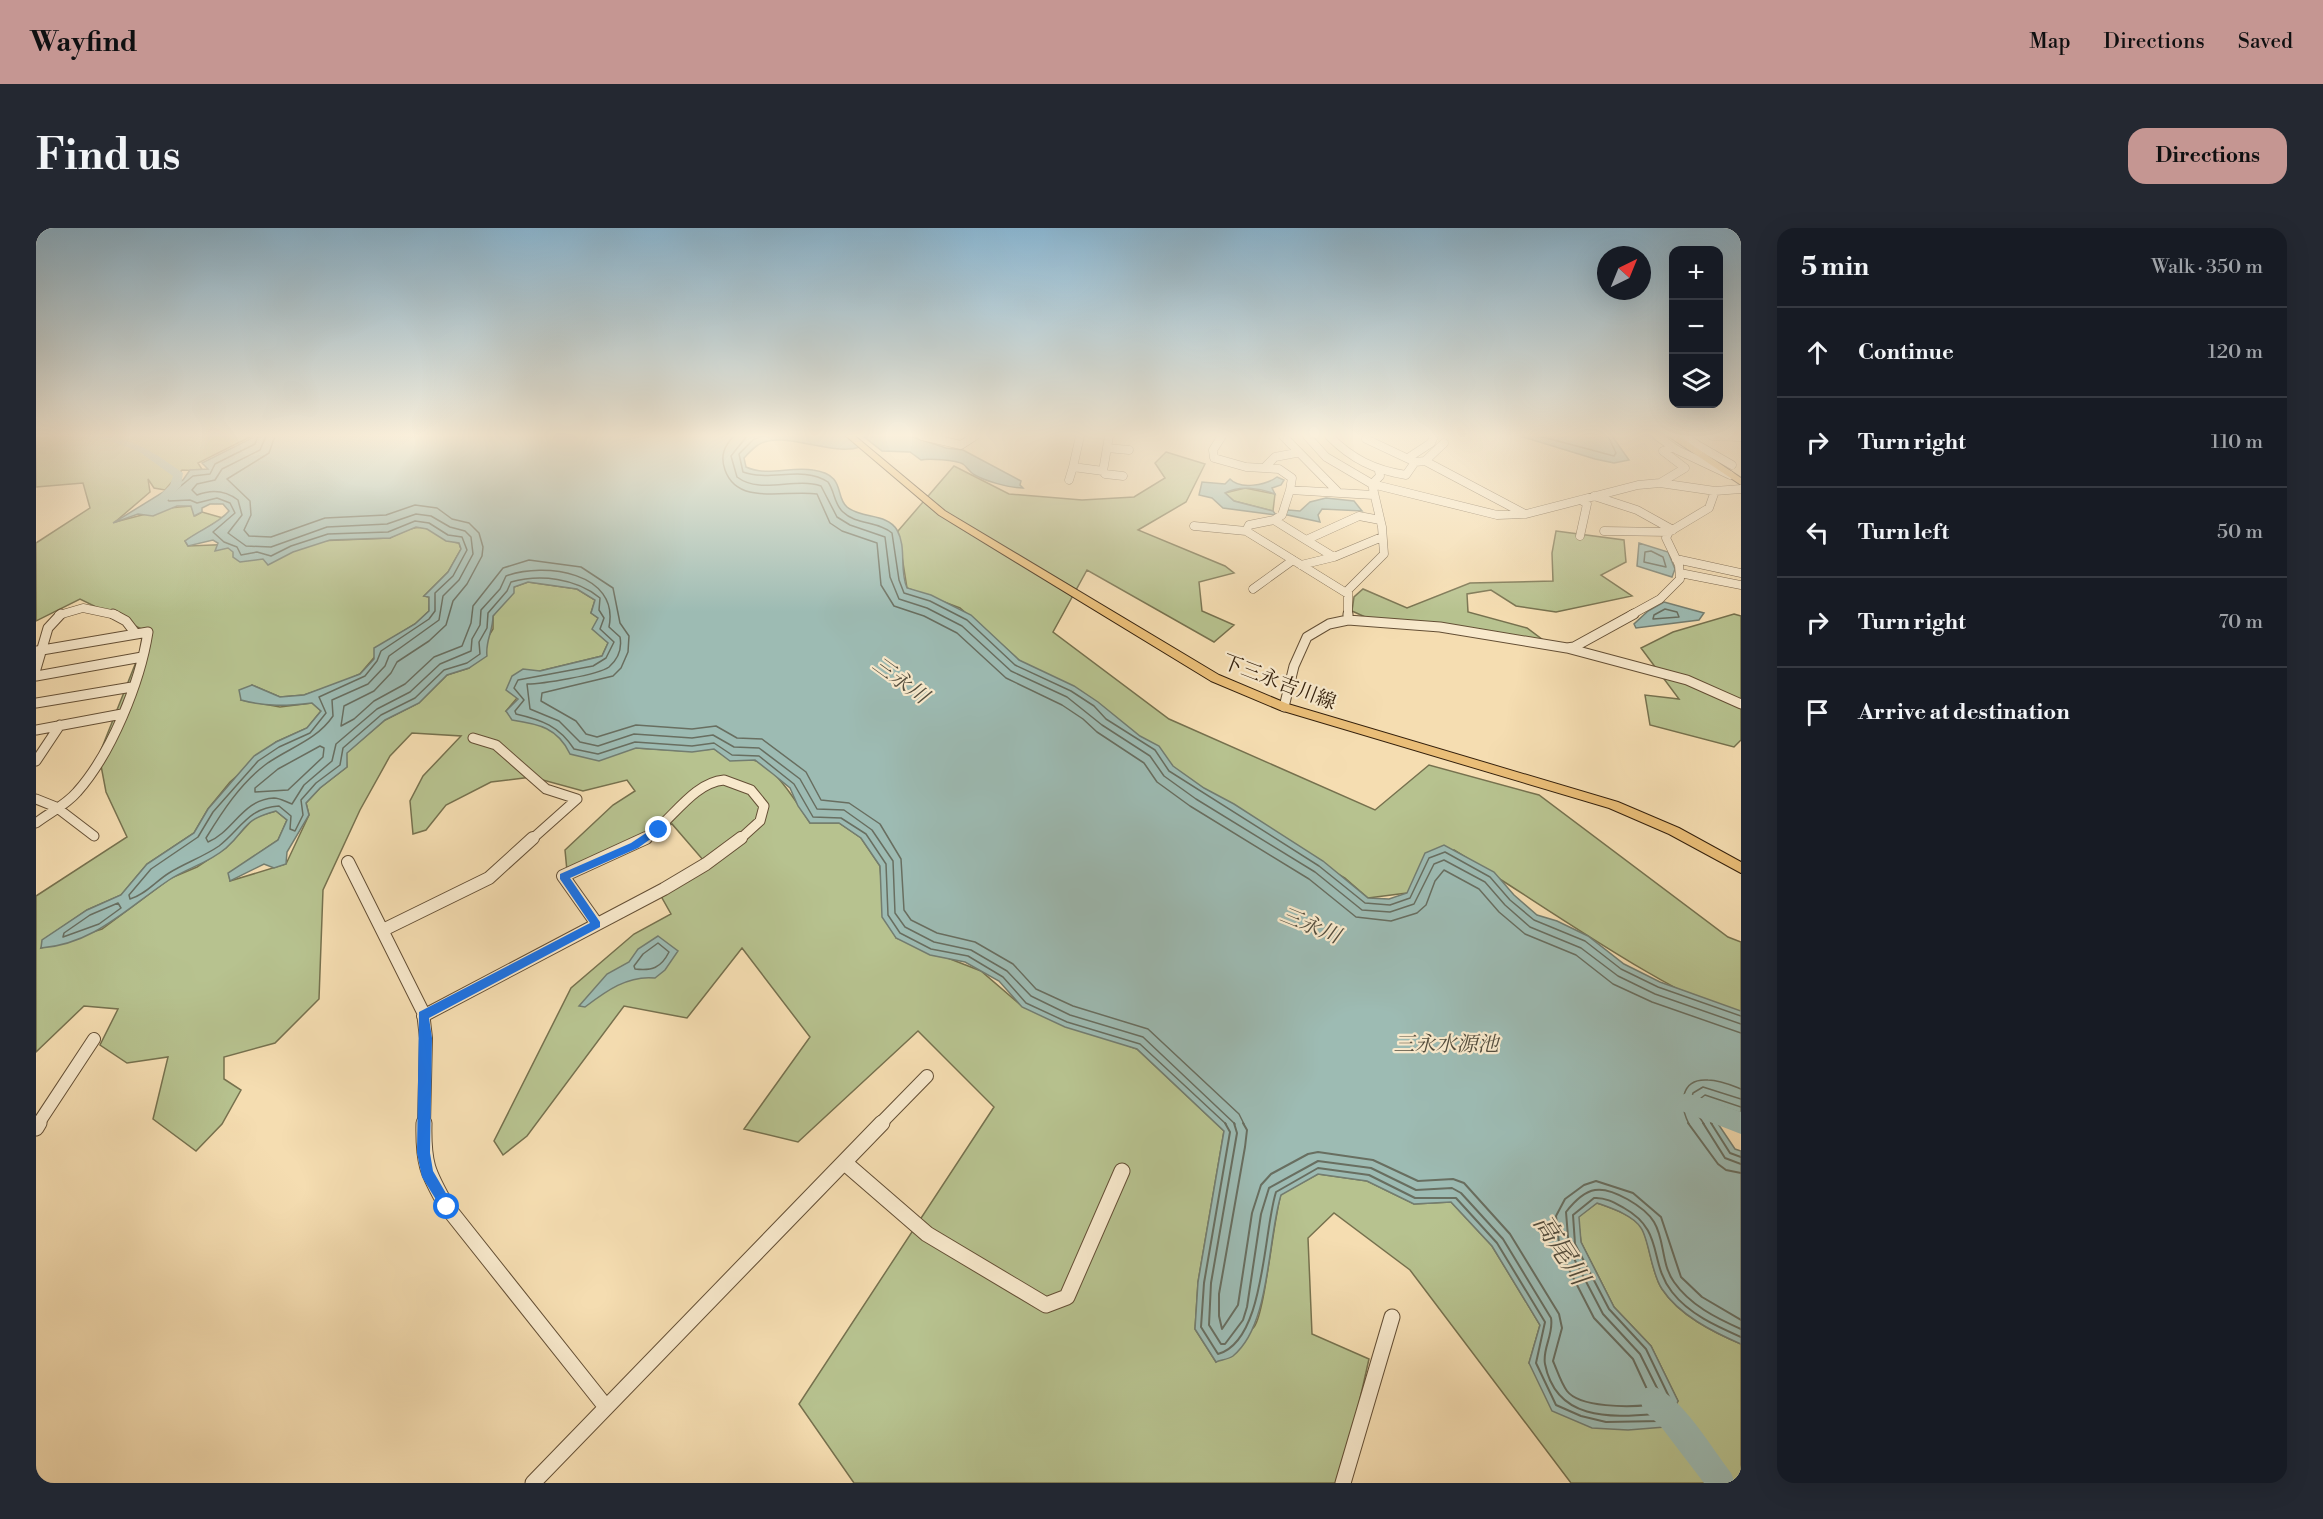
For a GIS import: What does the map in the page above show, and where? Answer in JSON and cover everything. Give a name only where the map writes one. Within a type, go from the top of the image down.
[{"type":"main road","name":"下三永吉川線","points":[[920,495],[942,513],[981,538],[1215,678],[1284,707],[1613,805],[1674,831],[1741,868]]},
{"type":"street","points":[[1245,531],[1249,525],[1274,520],[1282,515],[1289,495]]},
{"type":"street","points":[[1348,620],[1348,590],[1384,554],[1380,520],[1373,495],[1369,495]]},
{"type":"street","points":[[1412,495],[1483,513],[1526,514],[1599,495]]},
{"type":"street","points":[[1489,495],[1526,514]]},
{"type":"street","points":[[1567,648],[1574,647],[1660,599],[1678,582],[1680,573],[1666,538],[1671,531],[1709,508],[1714,495]]},
{"type":"street","points":[[1594,496],[1637,510],[1671,531]]},
{"type":"street","points":[[1580,536],[1584,508],[1587,504],[1581,500]]},
{"type":"street","points":[[1306,540],[1359,516],[1380,520]]},
{"type":"street","points":[[1274,520],[1334,556]]},
{"type":"street","points":[[1194,525],[1245,531],[1348,594]]},
{"type":"street","points":[[1604,531],[1671,531]]},
{"type":"street","points":[[1253,589],[1297,563],[1334,556],[1382,537]]},
{"type":"street","points":[[1676,559],[1741,573]]},
{"type":"street","points":[[1680,573],[1741,585]]},
{"type":"street","points":[[36,669],[48,626],[64,612],[76,607],[115,614],[127,620],[136,634]]},
{"type":"street","points":[[1284,707],[1294,666],[1307,637],[1329,624],[1348,620],[1440,627],[1567,648],[1687,680],[1741,704]]},
{"type":"street","points":[[36,823],[77,792],[122,714],[142,657],[148,632],[40,650]]},
{"type":"street","points":[[36,676],[142,657]]},
{"type":"street","points":[[36,702],[132,687]]},
{"type":"street","points":[[36,730],[122,714]]},
{"type":"street","points":[[36,761],[60,725]]},
{"type":"street","points":[[383,930],[489,878],[577,799],[546,789],[501,749],[473,738]]},
{"type":"street","points":[[423,1016],[597,924],[705,866],[756,826],[764,816],[765,807],[759,796],[730,780],[722,779],[712,782],[698,790],[659,830],[634,846],[563,876],[597,924]]},
{"type":"street","points":[[36,799],[56,807],[94,836]]},
{"type":"street","points":[[348,862],[423,1016],[426,1038],[423,1132],[427,1173],[447,1207],[606,1407]]},
{"type":"street","points":[[36,1128],[94,1039]]},
{"type":"street","points":[[533,1483],[927,1076]]},
{"type":"street","points":[[845,1163],[927,1234],[1046,1305],[1067,1297],[1122,1171]]},
{"type":"street","points":[[1343,1483],[1392,1317]]},
{"type":"green space","points":[[86,495],[147,495],[115,522],[169,508],[191,506],[195,516],[202,512],[223,518],[185,541],[188,546],[390,538],[408,530],[423,528],[459,543],[461,549],[448,572],[424,596],[429,597],[429,611],[415,624],[389,640],[360,674],[304,695],[280,697],[252,685],[241,700],[280,707],[312,703],[321,711],[307,728],[276,742],[230,782],[208,809],[194,833],[147,864],[121,895],[87,910],[46,938],[41,948],[102,929],[171,878],[197,867],[226,848],[255,817],[276,811],[287,820],[278,840],[229,873],[230,881],[286,864],[309,815],[306,803],[320,788],[347,767],[346,753],[385,720],[419,703],[447,675],[469,668],[493,629],[493,616],[514,587],[528,582],[577,589],[595,600],[591,613],[598,618],[608,643],[602,656],[540,671],[506,711],[636,748],[685,751],[714,749],[733,759],[753,760],[761,763],[777,777],[810,823],[839,823],[861,838],[880,866],[882,892],[896,938],[981,971],[1023,1007],[1137,1049],[1224,1131],[1198,1282],[1195,1329],[1216,1362],[1250,1332],[1258,1318],[1281,1194],[1318,1174],[1367,1181],[1414,1204],[1451,1202],[1492,1246],[1540,1325],[1529,1363],[1664,1427],[1678,1401],[1651,1346],[1614,1307],[1581,1242],[1578,1217],[1597,1203],[1627,1216],[1642,1228],[1658,1282],[1678,1307],[1708,1328],[1741,1344],[1741,1483],[1571,1483],[1410,1270],[1334,1213],[1308,1238],[1312,1334],[1369,1359],[1341,1483],[854,1483],[799,1404],[994,1107],[918,1031],[798,1142],[744,1129],[810,1037],[742,948],[687,1018],[624,1006],[527,1136],[503,1155],[494,1141],[571,988],[634,934],[671,914],[657,889],[704,861],[672,824],[567,871],[565,850],[613,805],[635,791],[627,780],[583,791],[532,777],[491,782],[446,805],[426,830],[413,834],[410,801],[423,776],[461,736],[412,733],[390,756],[360,810],[323,890],[319,999],[275,1043],[224,1057],[224,1079],[241,1090],[222,1124],[196,1151],[153,1119],[168,1057],[127,1063],[100,1045],[118,1009],[84,1006],[36,1052],[36,896],[127,837],[106,792],[99,755],[148,632],[80,599],[36,621],[36,543],[90,508]]},
{"type":"green space","points":[[929,495],[1016,495],[1082,500],[1134,497],[1138,495],[1190,495],[1186,502],[1138,530],[1225,566],[1234,573],[1199,582],[1202,611],[1234,625],[1214,642],[1087,570],[1053,632],[1169,719],[1375,810],[1429,765],[1539,795],[1728,937],[1741,942],[1741,1020],[1631,962],[1454,850],[1407,893],[1368,898],[1345,878],[1147,758],[1019,660],[960,608],[907,588],[898,531]]},
{"type":"green space","points":[[1227,495],[1275,495],[1273,511],[1234,501]]},
{"type":"green space","points":[[1556,531],[1624,540],[1626,562],[1601,575],[1632,596],[1556,612],[1516,606],[1491,590],[1467,594],[1468,612],[1527,628],[1547,643],[1374,621],[1352,611],[1354,597],[1363,589],[1407,608],[1470,583],[1553,581],[1552,553]]},
{"type":"green space","points":[[1734,614],[1741,616],[1741,740],[1734,747],[1650,725],[1645,695],[1679,699],[1641,648],[1673,632]]},
{"type":"water","name":"三永水源池","points":[[159,495],[840,495],[843,502],[853,511],[887,521],[897,530],[902,544],[903,574],[907,588],[931,595],[971,615],[1019,660],[1074,686],[1098,702],[1140,736],[1159,746],[1173,766],[1204,788],[1234,804],[1323,861],[1368,898],[1389,899],[1407,893],[1425,853],[1444,845],[1494,872],[1514,895],[1537,915],[1557,921],[1588,936],[1624,964],[1660,982],[1741,1011],[1741,1113],[1702,1100],[1735,1149],[1741,1151],[1741,1344],[1708,1328],[1678,1307],[1658,1282],[1641,1228],[1627,1216],[1597,1203],[1579,1217],[1581,1242],[1614,1307],[1651,1346],[1678,1401],[1665,1427],[1628,1430],[1592,1428],[1552,1411],[1529,1363],[1540,1325],[1492,1246],[1451,1202],[1414,1204],[1367,1181],[1318,1174],[1281,1195],[1266,1281],[1255,1324],[1245,1342],[1233,1356],[1216,1362],[1195,1329],[1198,1282],[1224,1131],[1137,1049],[1065,1027],[1022,1007],[999,981],[965,962],[930,955],[896,938],[882,917],[880,866],[861,838],[839,823],[810,823],[798,806],[790,788],[755,760],[730,761],[714,749],[692,752],[636,748],[599,761],[570,754],[560,738],[547,729],[531,723],[512,720],[506,711],[518,699],[506,690],[512,676],[523,669],[540,671],[602,656],[608,643],[592,629],[598,618],[591,613],[595,600],[577,589],[528,582],[514,587],[514,593],[493,616],[487,656],[469,668],[447,675],[419,703],[385,720],[347,753],[347,767],[320,788],[306,803],[309,815],[287,852],[286,864],[274,868],[264,864],[230,881],[228,873],[278,840],[287,820],[276,811],[256,818],[219,853],[169,880],[94,932],[77,940],[41,948],[42,940],[87,910],[121,895],[147,864],[194,833],[208,809],[254,756],[276,742],[307,728],[321,711],[312,703],[276,705],[241,700],[239,690],[252,685],[280,697],[304,695],[360,674],[374,659],[374,648],[415,624],[429,611],[429,597],[424,596],[448,572],[461,549],[459,543],[446,541],[427,529],[416,527],[390,538],[330,540],[293,552],[268,565],[263,559],[240,562],[233,557],[233,552],[228,548],[215,551],[218,543],[213,540],[188,546],[185,541],[219,520],[229,511],[223,504],[210,504],[194,516],[191,506],[177,506],[153,516],[138,514],[113,523]]},
{"type":"water","points":[[1199,495],[1227,495],[1234,501],[1273,511],[1276,515],[1223,508],[1212,498]]},
{"type":"water","points":[[1326,498],[1354,501],[1362,511],[1322,509],[1318,515],[1320,522],[1283,514],[1288,510],[1300,511],[1310,502]]},
{"type":"water","points":[[1639,543],[1668,552],[1675,569],[1672,577],[1637,566]]},
{"type":"water","points":[[1664,602],[1704,613],[1699,620],[1636,628],[1634,624],[1648,611]]},
{"type":"water","points":[[658,936],[678,951],[665,970],[655,978],[636,979],[618,985],[585,1007],[579,1006],[607,974],[629,962],[638,949]]},
{"type":"waterway","name":"三永川","points":[[159,502],[166,495]]},
{"type":"waterway","name":"三永川","points":[[1687,1103],[1741,1123]]},
{"type":"waterway","name":"高尾川","points":[[1653,1399],[1672,1418],[1721,1483]]},
{"type":"route","points":[[447,1207],[427,1173],[423,1153],[426,1038],[423,1016],[597,924],[563,876],[634,846],[659,830]]}]
